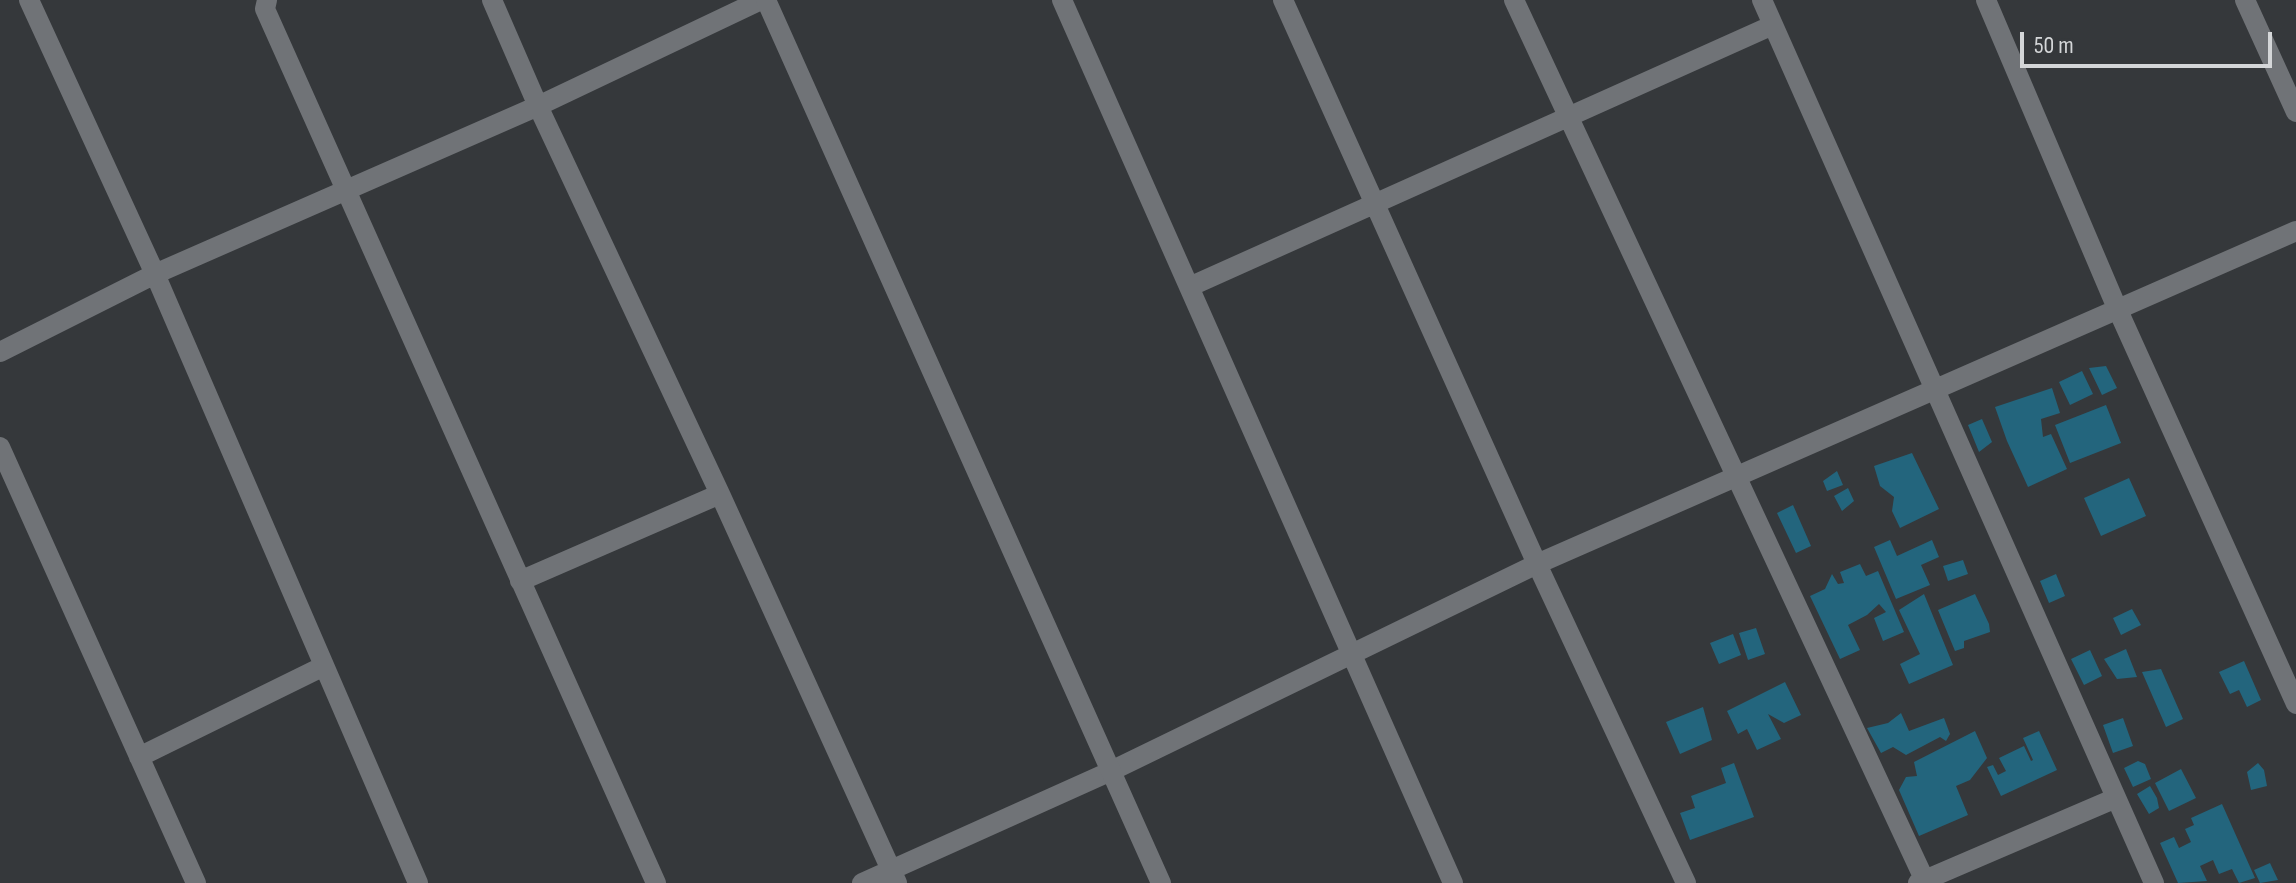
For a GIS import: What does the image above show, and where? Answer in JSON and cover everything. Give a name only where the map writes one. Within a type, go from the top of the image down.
[{"type":"street","points":[[29,0],[155,274],[418,883]]},
{"type":"street","points":[[267,0],[265,9],[656,883]]},
{"type":"street","points":[[492,0],[894,877]]},
{"type":"street","points":[[0,352],[155,274],[538,106],[764,0],[1161,883]]},
{"type":"street","points":[[1062,0],[1453,883]]},
{"type":"street","points":[[1283,0],[1537,564],[1686,883]]},
{"type":"street","points":[[1514,0],[1923,882],[2116,798]]},
{"type":"street","points":[[1762,0],[2154,883]]},
{"type":"street","points":[[1986,0],[2117,308],[2296,704]]},
{"type":"street","points":[[2245,0],[2296,112]]},
{"type":"street","points":[[1189,287],[1773,25]]},
{"type":"street","points":[[862,883],[894,877],[1537,564],[2296,231]]},
{"type":"street","points":[[0,447],[196,883]]},
{"type":"street","points":[[520,581],[720,494]]},
{"type":"street","points":[[139,757],[324,666]]},
{"type":"building","points":[[2106,366],[2117,388],[2102,395],[2089,368]]},
{"type":"building","points":[[2082,371],[2093,394],[2070,405],[2059,382]]},
{"type":"building","points":[[2052,388],[2060,413],[2041,419],[2043,437],[2051,434],[2067,469],[2028,487],[1995,407]]},
{"type":"building","points":[[2106,405],[2121,443],[2070,463],[2055,425]]},
{"type":"building","points":[[1982,419],[1992,442],[1979,452],[1968,425]]},
{"type":"building","points":[[1912,453],[1939,509],[1900,528],[1892,511],[1894,497],[1880,486],[1874,466]]},
{"type":"building","points":[[1837,471],[1843,485],[1827,491],[1823,481]]},
{"type":"building","points":[[2129,478],[2146,516],[2101,536],[2084,498]]},
{"type":"building","points":[[1848,488],[1854,501],[1842,511],[1834,496]]},
{"type":"building","points":[[1793,505],[1811,546],[1796,553],[1777,513]]},
{"type":"building","points":[[1890,540],[1897,556],[1932,540],[1939,557],[1921,565],[1930,585],[1896,599],[1874,547]]},
{"type":"building","points":[[1963,560],[1968,574],[1948,581],[1943,566]]},
{"type":"building","points":[[1860,564],[1866,576],[1878,571],[1904,632],[1883,641],[1874,618],[1886,612],[1879,604],[1848,625],[1860,650],[1840,659],[1810,596],[1825,589],[1832,574],[1838,584],[1844,583],[1840,572]]},
{"type":"building","points":[[2056,574],[2065,596],[2049,603],[2040,581]]},
{"type":"building","points":[[1924,594],[1953,665],[1909,684],[1900,664],[1920,654],[1899,610]]},
{"type":"building","points":[[1975,594],[1990,632],[1964,641],[1964,648],[1955,651],[1938,610]]},
{"type":"building","points":[[2132,609],[2141,625],[2121,635],[2113,618]]},
{"type":"building","points":[[1756,628],[1765,654],[1748,660],[1739,633]]},
{"type":"building","points":[[1733,634],[1741,655],[1719,664],[1710,643]]},
{"type":"building","points":[[2126,649],[2137,677],[2117,679],[2104,659]]},
{"type":"building","points":[[2090,650],[2102,676],[2084,685],[2071,659]]},
{"type":"building","points":[[2244,661],[2261,700],[2247,707],[2239,690],[2230,694],[2219,672]]},
{"type":"building","points":[[2161,669],[2183,719],[2166,727],[2142,672]]},
{"type":"building","points":[[1785,682],[1801,715],[1784,723],[1768,714],[1781,739],[1757,750],[1747,729],[1738,734],[1727,711]]},
{"type":"building","points":[[1703,707],[1712,740],[1680,754],[1666,722]]},
{"type":"building","points":[[1901,713],[1909,731],[1944,718],[1950,734],[1946,741],[1940,737],[1906,755],[1893,747],[1881,753],[1867,728],[1888,723]]},
{"type":"building","points":[[2123,718],[2133,746],[2113,753],[2103,725]]},
{"type":"building","points":[[1975,731],[1987,758],[1970,780],[1956,786],[1968,815],[1919,836],[1899,790],[1906,777],[1917,776],[1914,762]]},
{"type":"building","points":[[2039,731],[2057,770],[2001,796],[1987,767],[1993,765],[1998,775],[2006,771],[1999,758],[2024,746],[2033,760],[2023,738]]},
{"type":"building","points":[[2138,761],[2145,764],[2151,779],[2133,787],[2124,768]]},
{"type":"building","points":[[1734,763],[1754,817],[1690,840],[1680,813],[1695,808],[1691,796],[1726,783],[1721,768]]},
{"type":"building","points":[[2258,763],[2264,770],[2267,786],[2251,790],[2247,772]]},
{"type":"building","points":[[2181,769],[2196,798],[2169,811],[2155,783]]},
{"type":"building","points":[[2150,786],[2159,808],[2149,814],[2137,794]]},
{"type":"building","points":[[2222,804],[2255,878],[2239,883],[2232,869],[2219,874],[2213,860],[2200,866],[2207,881],[2178,883],[2160,843],[2174,837],[2179,848],[2191,842],[2185,829],[2194,825],[2191,818]]},
{"type":"building","points":[[2270,863],[2278,880],[2260,883],[2254,870]]}]
